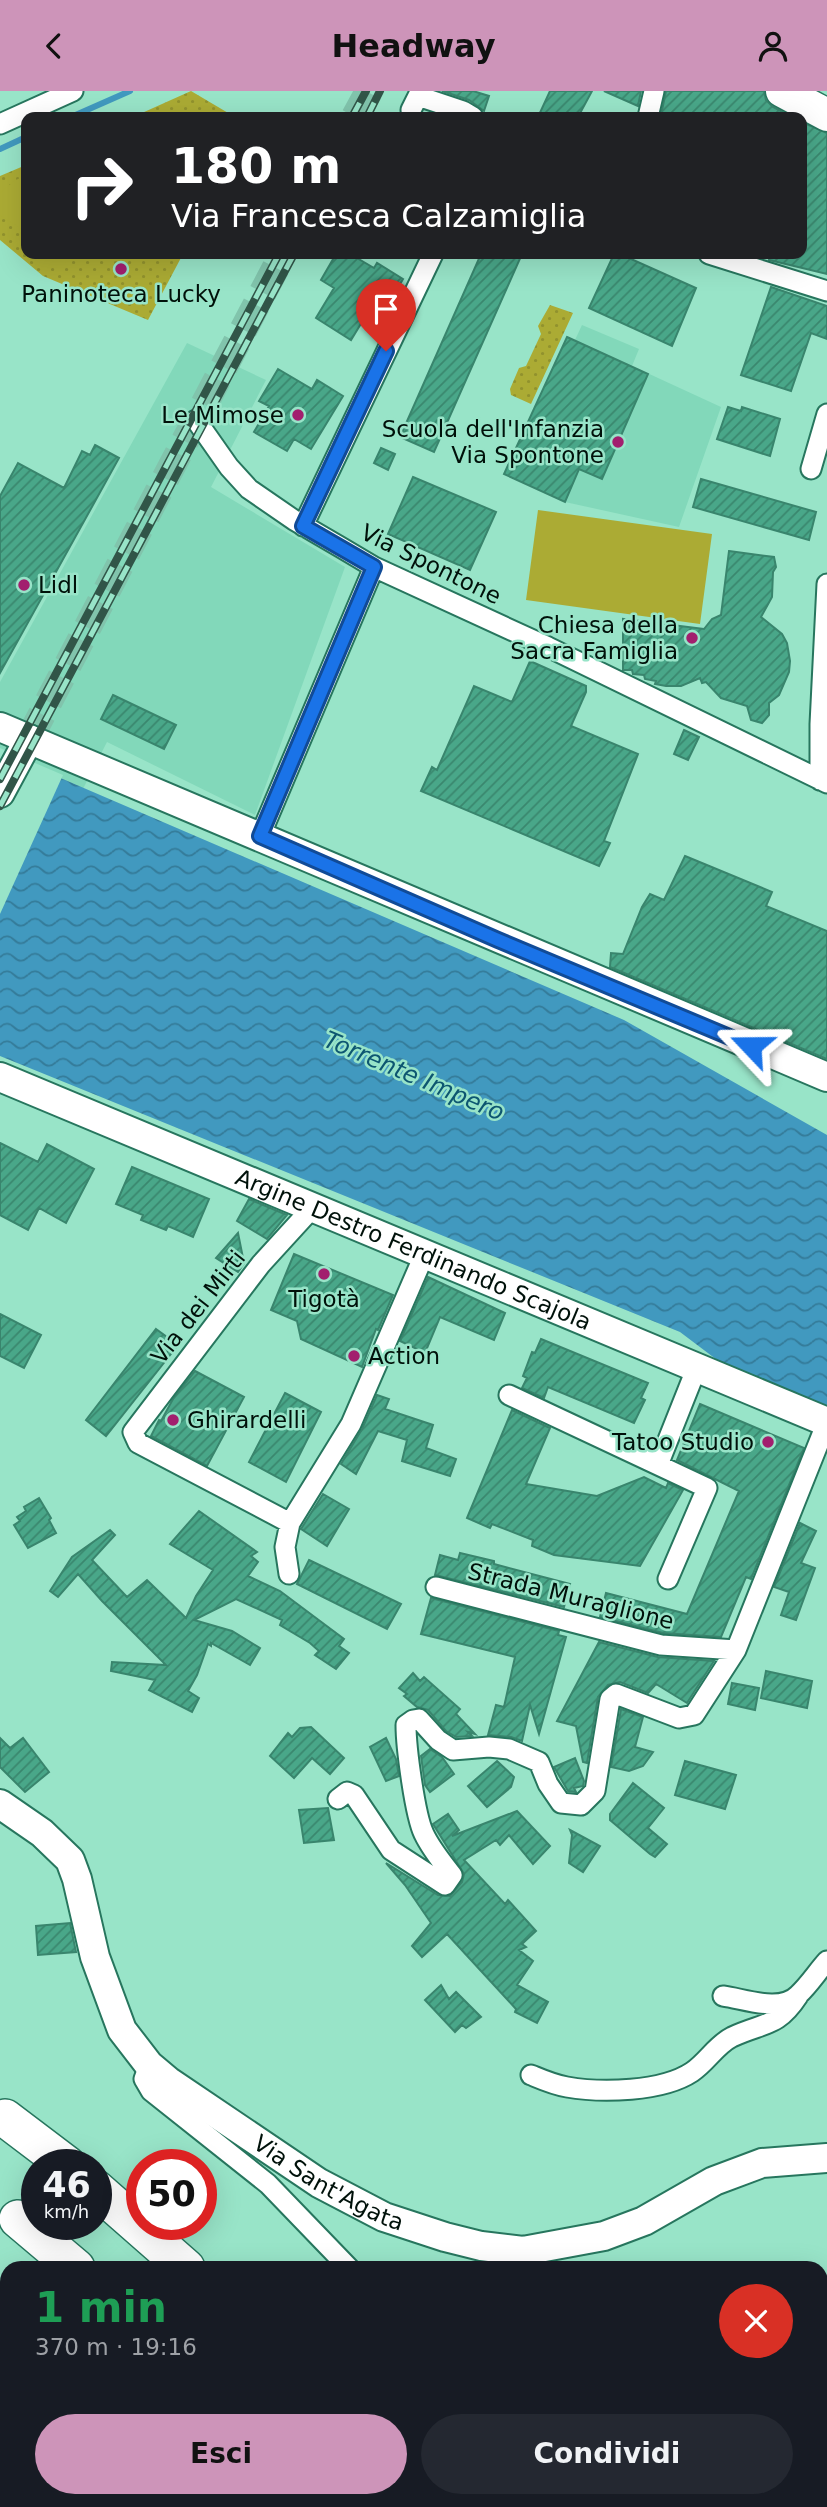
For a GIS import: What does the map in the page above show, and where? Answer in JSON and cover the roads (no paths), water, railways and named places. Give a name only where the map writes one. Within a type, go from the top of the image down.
[{"type":"highway","points":[[5,2118],[46,2149]]},
{"type":"highway","points":[[112,2203],[178,2261]]},
{"type":"highway","points":[[18,2219],[68,2261]]},
{"type":"main road","points":[[782,91],[827,115]]},
{"type":"main road","points":[[0,727],[827,1077]]},
{"type":"main road","points":[[0,793],[29,739]]},
{"type":"main road","name":"Argine Destro Ferdinando Scajola","points":[[0,1077],[827,1422]]},
{"type":"main road","name":"Via Sant'Agata","points":[[0,1804],[42,1833],[70,1860],[95,1957],[122,2030],[149,2065],[179,2089],[319,2183],[384,2217],[481,2246],[523,2251],[604,2236],[644,2221],[692,2192],[738,2171],[774,2161],[827,2158]]},
{"type":"street","points":[[27,112],[73,91]]},
{"type":"street","points":[[649,112],[653,91]]},
{"type":"street","points":[[411,110],[418,96],[465,112]]},
{"type":"street","points":[[0,124],[21,115]]},
{"type":"street","points":[[303,526],[431,259]]},
{"type":"street","points":[[725,259],[827,291]]},
{"type":"street","points":[[811,469],[827,414]]},
{"type":"street","name":"Via Spontone","points":[[196,420],[229,467],[250,489],[303,526],[374,567],[548,647],[823,781]]},
{"type":"street","points":[[260,836],[374,567]]},
{"type":"street","points":[[823,781],[820,724],[827,584]]},
{"type":"street","name":"Via dei Mirti","points":[[290,1523],[138,1443],[133,1432],[261,1264],[314,1206]]},
{"type":"street","points":[[289,1574],[285,1547],[290,1523],[351,1424],[425,1253]]},
{"type":"street","points":[[658,1465],[697,1367]]},
{"type":"street","points":[[509,1395],[707,1488],[668,1579]]},
{"type":"street","points":[[338,1799],[347,1792],[354,1795],[391,1850],[445,1885],[452,1875],[422,1831],[406,1740],[406,1725],[413,1720],[419,1719],[438,1740],[453,1750],[489,1747],[509,1749],[539,1762],[548,1784],[561,1803],[581,1805],[595,1790],[610,1699],[616,1694],[679,1719],[694,1715],[736,1650],[827,1422]]},
{"type":"street","name":"Strada Muraglione","points":[[436,1587],[661,1645],[736,1650]]},
{"type":"street","points":[[531,2075],[569,2087],[613,2089],[648,2087],[664,2083],[695,2070],[719,2046],[733,2037],[779,2019],[827,1961]]},
{"type":"street","points":[[723,1996],[775,2004],[788,2002],[798,1996]]},
{"type":"street","points":[[149,2065],[144,2079],[151,2091],[268,2184],[342,2261]]},
{"type":"water","name":"Torrente Impero","points":[[0,752],[624,1020],[827,1135],[827,1412],[741,1378],[680,1332],[0,1056]]},
{"type":"waterway","points":[[82,112],[130,91]]},
{"type":"waterway","points":[[0,149],[21,139]]},
{"type":"tunnel","points":[[358,112],[369,91]]},
{"type":"tunnel","points":[[29,739],[280,259]]},
{"type":"railway","points":[[355,112],[366,91]]},
{"type":"railway","points":[[370,112],[380,91]]},
{"type":"railway","points":[[0,779],[276,259]]},
{"type":"railway","points":[[0,806],[291,259]]},
{"type":"place","name":"Paninoteca Lucky","points":[[121,269]]},
{"type":"place","name":"Le Mimose","points":[[298,415]]},
{"type":"place","name":"Scuola dell'Infanzia Via Spontone","points":[[618,442]]},
{"type":"place","name":"Lidl","points":[[24,585]]},
{"type":"place","name":"Chiesa della Sacra Famiglia","points":[[692,638]]},
{"type":"place","name":"Tigotà","points":[[324,1274]]},
{"type":"place","name":"Action","points":[[354,1356]]},
{"type":"place","name":"Ghirardelli","points":[[173,1420]]},
{"type":"place","name":"Tatoo Studio","points":[[768,1442]]}]
